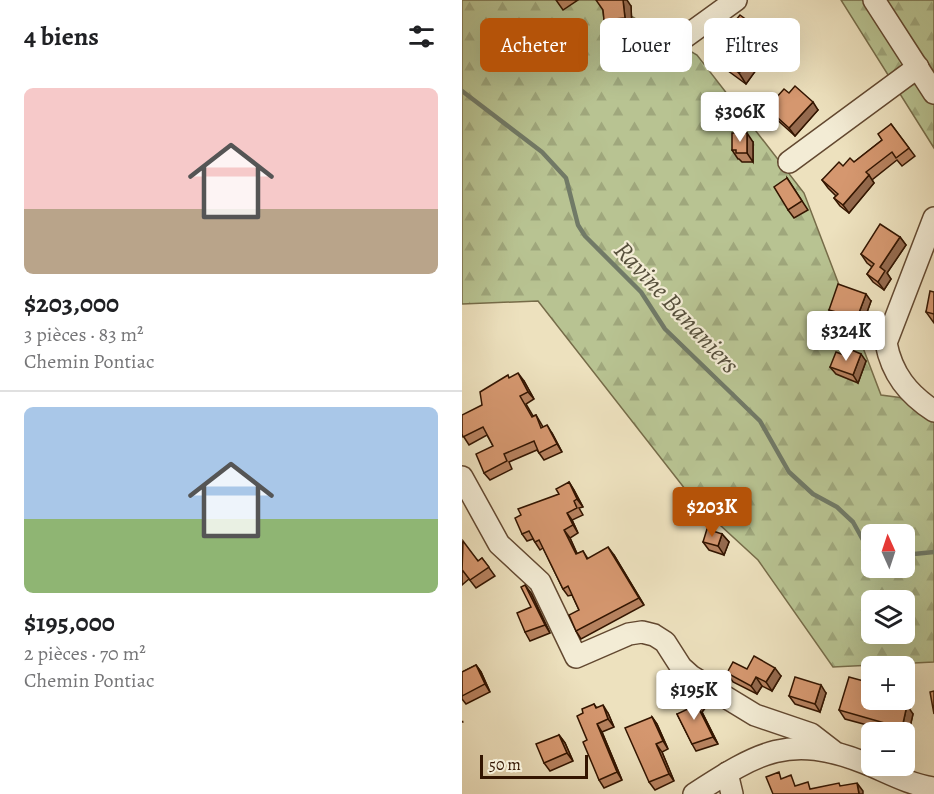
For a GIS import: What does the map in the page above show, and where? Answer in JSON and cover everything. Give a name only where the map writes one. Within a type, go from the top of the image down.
[{"type":"street","points":[[692,32],[736,0]]},
{"type":"street","points":[[874,0],[934,93]]},
{"type":"street","points":[[789,162],[918,67]]},
{"type":"street","points":[[934,218],[886,343],[901,383],[918,401],[934,411]]},
{"type":"street","points":[[462,477],[499,544],[540,582],[576,657],[629,634],[642,632],[654,635],[665,642],[691,676],[755,714],[811,734],[833,750],[905,780],[934,788]]},
{"type":"street","points":[[694,794],[727,773],[765,754],[790,748],[811,747],[833,750]]},
{"type":"street","points":[[727,773],[732,794]]},
{"type":"green space","points":[[462,0],[604,0],[634,18],[600,18],[600,72],[692,72],[692,52],[697,55],[704,64],[704,72],[710,72],[804,193],[881,395],[934,402],[934,662],[915,663],[915,656],[861,656],[861,666],[833,667],[758,560],[696,503],[538,301],[462,304]]},
{"type":"green space","points":[[841,0],[934,0],[934,148]]},
{"type":"building","points":[[596,0],[623,0],[625,18],[604,18],[603,10]]},
{"type":"building","points":[[795,86],[813,102],[789,128],[767,108],[784,89],[789,93]]},
{"type":"building","points":[[891,124],[909,148],[896,158],[892,152],[866,172],[869,175],[843,205],[834,198],[838,194],[822,180],[839,162],[843,166],[850,158],[854,162],[882,140],[878,134]]},
{"type":"building","points":[[732,133],[747,133],[747,153],[736,153],[736,150],[732,150]]},
{"type":"building","points":[[787,178],[802,201],[788,210],[774,187]]},
{"type":"building","points":[[880,224],[900,237],[880,267],[885,271],[878,282],[867,274],[874,264],[861,254]]},
{"type":"building","points":[[838,284],[866,294],[857,318],[829,310]]},
{"type":"building","points":[[930,291],[934,292],[934,314],[926,312]]},
{"type":"building","points":[[847,348],[861,354],[853,375],[830,367],[836,352],[844,355]]},
{"type":"building","points":[[518,373],[528,392],[520,396],[532,417],[536,415],[541,428],[547,425],[557,444],[539,453],[534,441],[504,454],[507,461],[484,473],[476,454],[493,446],[483,427],[463,437],[462,415],[482,405],[480,392],[508,375],[509,378]]},
{"type":"building","points":[[569,482],[577,499],[574,501],[577,508],[567,513],[573,525],[564,530],[576,554],[583,551],[587,559],[608,547],[639,598],[576,631],[569,615],[579,610],[568,586],[563,589],[539,540],[535,542],[529,531],[522,534],[515,518],[521,515],[518,509],[559,494],[556,489]]},
{"type":"building","points":[[707,529],[722,534],[718,546],[703,542]]},
{"type":"building","points":[[463,541],[478,561],[482,558],[489,567],[470,580],[462,572]]},
{"type":"building","points":[[525,585],[545,625],[525,632],[517,613],[531,607],[521,587]]},
{"type":"building","points":[[754,656],[775,668],[766,682],[756,677],[751,686],[727,673],[733,662],[747,669]]},
{"type":"building","points":[[476,665],[485,684],[462,696],[462,672]]},
{"type":"building","points":[[795,677],[821,685],[815,704],[789,696]]},
{"type":"building","points":[[849,677],[861,680],[861,710],[906,710],[903,722],[881,722],[839,710]]},
{"type":"building","points":[[669,683],[674,695],[662,700],[658,688]]},
{"type":"building","points":[[934,691],[934,714],[930,692]]},
{"type":"building","points":[[691,693],[701,700],[697,705],[713,737],[692,744],[677,714],[688,709],[685,703]]},
{"type":"building","points":[[594,704],[596,708],[603,705],[608,719],[597,724],[617,772],[599,780],[583,742],[587,740],[577,716],[583,713],[582,709]]},
{"type":"building","points":[[652,717],[663,741],[656,744],[669,774],[649,782],[625,728]]},
{"type":"building","points":[[559,735],[567,753],[544,763],[536,744]]},
{"type":"building","points":[[779,772],[781,779],[791,775],[795,786],[808,782],[810,789],[839,783],[840,786],[857,783],[859,794],[773,794],[766,777]]},
{"type":"waterway","name":"Ravine Bananiers","points":[[462,91],[542,152],[566,178],[578,225],[585,236],[641,292],[665,329],[760,421],[789,472],[813,494],[837,507],[853,522],[861,536]]},
{"type":"waterway","name":"Ravine Bananiers","points":[[915,554],[934,552]]}]
